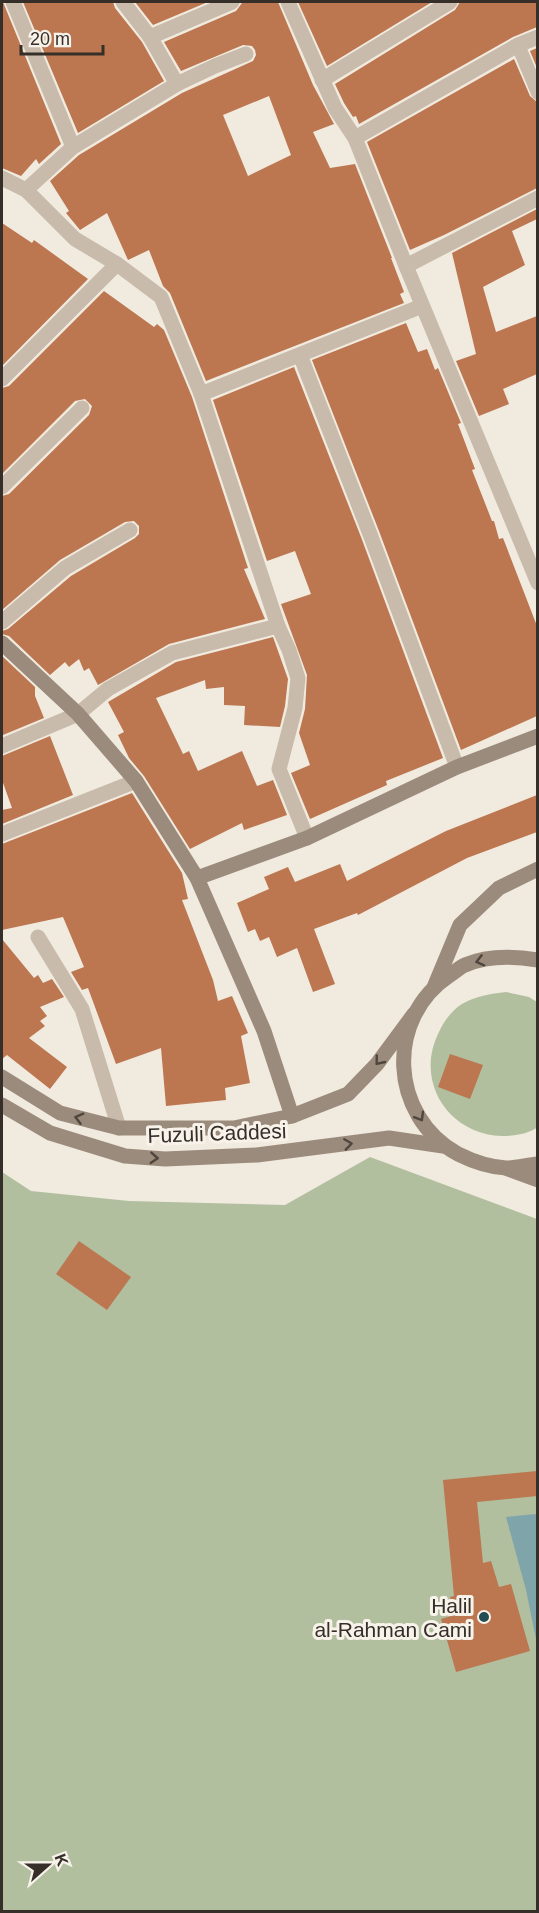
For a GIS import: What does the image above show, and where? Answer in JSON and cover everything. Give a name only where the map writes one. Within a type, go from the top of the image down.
[{"type":"main road","points":[[2,643],[78,714],[135,780],[196,878],[264,1031],[292,1116]]},
{"type":"main road","points":[[196,878],[307,838],[457,768],[537,736]]},
{"type":"main road","points":[[435,985],[460,925],[499,888],[537,869]]},
{"type":"main road","points":[[435,985],[465,965],[500,956],[537,960]]},
{"type":"main road","name":"Fuzuli Caddesi","points":[[2,1077],[60,1113],[119,1128],[234,1128],[292,1116],[348,1095],[377,1064],[435,985]]},
{"type":"main road","points":[[414,1014],[403,1049],[405,1085],[419,1119],[443,1146],[472,1161],[505,1168],[537,1180]]},
{"type":"main road","name":"Fuzuli Caddesi","points":[[2,1105],[50,1133],[125,1156],[165,1159],[257,1155],[389,1138],[443,1146]]},
{"type":"main road","points":[[505,1168],[537,1164]]},
{"type":"street","points":[[13,2],[72,147]]},
{"type":"street","points":[[123,2],[150,37],[177,84]]},
{"type":"street","points":[[150,37],[232,2]]},
{"type":"street","points":[[288,2],[335,108],[355,138],[537,583]]},
{"type":"street","points":[[322,80],[450,2]]},
{"type":"street","points":[[355,138],[518,45],[537,37]]},
{"type":"street","points":[[26,190],[72,147],[177,84],[246,54]]},
{"type":"street","points":[[2,178],[26,190],[75,239],[117,264],[160,297],[201,394],[278,626],[298,678],[295,708],[279,769],[307,838]]},
{"type":"street","points":[[406,266],[537,198]]},
{"type":"street","points":[[2,379],[117,264]]},
{"type":"street","points":[[201,394],[422,306]]},
{"type":"street","points":[[300,355],[370,534],[457,768]]},
{"type":"street","points":[[2,488],[82,408]]},
{"type":"street","points":[[2,622],[65,568],[130,530]]},
{"type":"street","points":[[2,746],[78,714],[108,689],[172,653],[278,626]]},
{"type":"street","points":[[2,834],[135,780]]},
{"type":"street","points":[[38,938],[82,1009],[119,1128]]},
{"type":"lane","points":[[518,45],[537,93]]},
{"type":"green space","points":[[506,992],[529,997],[537,1002],[538,1127],[511,1136],[483,1133],[466,1126],[452,1115],[441,1102],[434,1086],[431,1069],[432,1050],[439,1032],[452,1013],[462,1004],[473,999]]},
{"type":"green space","points":[[370,1157],[537,1219],[537,1911],[2,1911],[2,1172],[31,1191],[129,1201],[285,1205]]},
{"type":"water","points":[[535,1514],[538,1516],[537,1644],[526,1590],[506,1517]]},
{"type":"building","points":[[2,2],[61,144],[39,164],[36,159],[21,176],[2,168]]},
{"type":"building","points":[[23,2],[113,2],[115,8],[142,42],[164,81],[78,133]]},
{"type":"building","points":[[135,2],[208,2],[153,25]]},
{"type":"building","points":[[278,2],[313,85],[334,124],[313,132],[330,168],[355,164],[404,292],[400,294],[404,303],[206,381],[170,293],[163,286],[149,250],[128,260],[107,213],[80,230],[66,213],[69,211],[50,181],[79,155],[182,93],[253,61],[256,55],[255,50],[252,46],[243,45],[181,71],[164,42],[236,11],[242,3]],"holes":[[[269,96],[291,155],[248,176],[223,115]]]},
{"type":"building","points":[[298,2],[432,2],[327,66]]},
{"type":"building","points":[[460,2],[537,2],[537,27],[513,37],[359,124],[356,116],[353,117],[344,103],[335,84],[455,10]]},
{"type":"building","points":[[537,48],[537,68],[530,51]]},
{"type":"building","points":[[514,59],[530,96],[537,102],[537,188],[410,250],[367,142]]},
{"type":"building","points":[[537,209],[537,219],[512,231],[525,265],[483,287],[496,332],[537,316],[537,374],[503,389],[509,404],[479,416],[456,361],[476,354],[452,253]]},
{"type":"building","points":[[2,223],[32,243],[34,240],[88,279],[2,366]]},
{"type":"building","points":[[104,291],[154,327],[157,324],[164,330],[192,397],[248,568],[244,569],[265,619],[169,644],[98,685],[89,668],[84,671],[79,659],[69,667],[65,662],[50,675],[9,636],[2,634],[2,631],[8,629],[71,576],[135,538],[139,534],[139,526],[134,521],[125,522],[60,560],[2,610],[2,496],[9,494],[89,415],[92,406],[85,399],[75,401],[2,474],[2,388],[9,386]]},
{"type":"building","points":[[406,323],[418,352],[427,349],[435,370],[438,368],[461,423],[458,424],[475,469],[472,470],[492,521],[494,521],[499,539],[503,538],[537,626],[537,716],[461,750],[312,360]]},
{"type":"building","points":[[294,367],[361,537],[443,758],[386,781],[387,785],[310,819],[291,773],[310,765],[299,733],[305,709],[307,675],[281,604],[311,594],[295,551],[267,561],[213,400]]},
{"type":"building","points":[[273,637],[288,679],[280,727],[244,725],[245,706],[224,705],[224,687],[206,689],[205,680],[156,698],[183,754],[189,751],[198,771],[242,751],[257,786],[273,780],[287,815],[244,830],[242,823],[190,849],[144,776],[129,758],[118,735],[124,732],[108,702],[176,662]]},
{"type":"building","points":[[2,656],[35,687],[35,696],[44,718],[3,735]]},
{"type":"building","points":[[50,736],[73,795],[2,824],[2,810],[12,808],[2,780],[2,756]]},
{"type":"building","points":[[132,793],[182,873],[188,899],[182,900],[213,980],[218,1001],[232,996],[248,1033],[241,1036],[250,1083],[225,1088],[226,1100],[166,1106],[161,1048],[116,1064],[88,988],[82,990],[71,972],[84,967],[63,917],[2,930],[2,844]]},
{"type":"building","points":[[537,795],[537,832],[467,858],[358,915],[357,913],[314,929],[335,984],[313,992],[297,948],[277,957],[269,937],[260,941],[255,929],[248,932],[237,903],[269,889],[264,877],[288,867],[295,882],[340,864],[347,881],[446,831]]},
{"type":"building","points":[[2,939],[34,978],[38,975],[43,983],[52,979],[64,997],[40,1007],[47,1016],[40,1021],[45,1026],[29,1038],[67,1067],[50,1089],[7,1055],[2,1059]]},
{"type":"building","points":[[450,1054],[483,1065],[470,1099],[438,1087]]},
{"type":"building","points":[[79,1241],[131,1277],[107,1310],[56,1274]]},
{"type":"building","points":[[537,1471],[537,1496],[477,1502],[483,1563],[491,1561],[499,1587],[511,1584],[530,1651],[456,1672],[441,1619],[455,1615],[450,1597],[454,1596],[443,1480]]},
{"type":"place","name":"Halil al-Rahman Cami","points":[[484,1617]]}]
